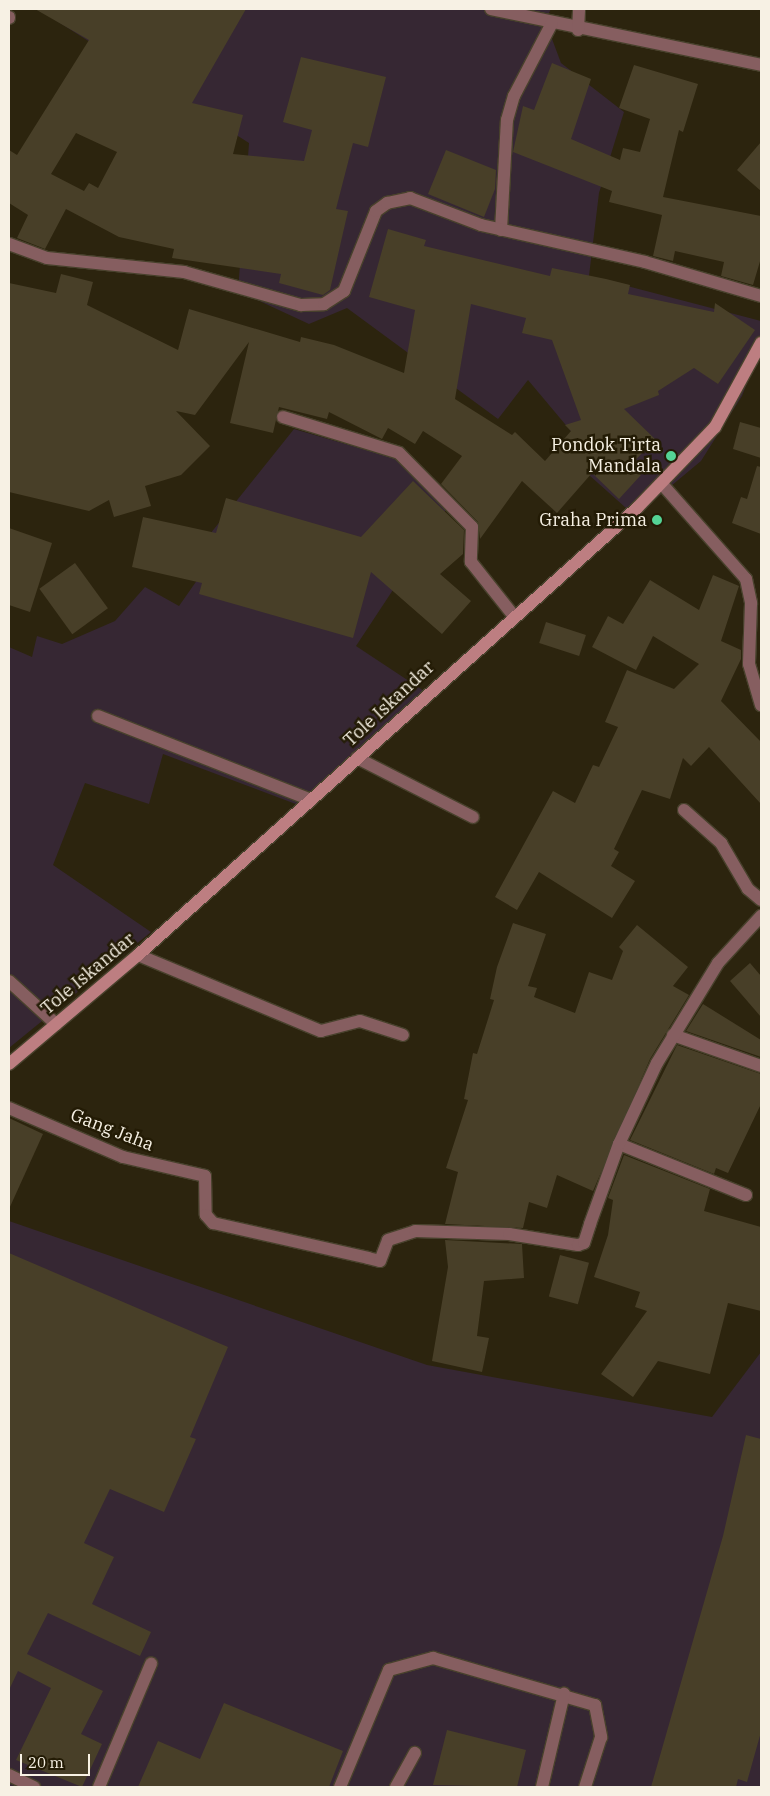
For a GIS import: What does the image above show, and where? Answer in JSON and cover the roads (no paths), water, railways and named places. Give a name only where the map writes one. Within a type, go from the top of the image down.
[{"type":"main road","name":"Tole Iskandar","points":[[9,1064],[138,955],[311,800],[512,615],[662,484],[715,427],[761,343]]},
{"type":"street","points":[[491,9],[578,30],[761,66]]},
{"type":"street","points":[[578,30],[579,9]]},
{"type":"street","points":[[501,230],[507,120],[514,96],[552,24]]},
{"type":"street","points":[[9,244],[47,258],[184,272],[301,305],[324,304],[344,291],[376,211],[387,203],[424,201],[501,230],[645,262],[761,296]]},
{"type":"street","points":[[283,417],[399,453],[472,527],[471,562],[512,615]]},
{"type":"street","points":[[662,484],[739,568],[749,586],[756,604],[749,664],[761,706]]},
{"type":"street","points":[[98,716],[311,800]]},
{"type":"street","points":[[357,758],[473,817]]},
{"type":"street","points":[[684,810],[722,843],[748,888],[761,900]]},
{"type":"street","points":[[746,1195],[619,1144],[673,1035],[718,963],[761,916]]},
{"type":"street","points":[[138,955],[321,1031],[360,1021],[403,1035]]},
{"type":"street","points":[[9,981],[56,1024]]},
{"type":"street","points":[[673,1035],[761,1066]]},
{"type":"street","name":"Gang Jaha","points":[[9,1108],[123,1157],[205,1176],[206,1215],[212,1223],[380,1261],[388,1240],[416,1231],[509,1234],[578,1245],[584,1243],[619,1144]]},
{"type":"street","points":[[340,1787],[389,1670],[433,1658],[564,1694],[595,1705],[600,1718],[601,1737],[585,1787]]},
{"type":"street","points":[[99,1787],[151,1664]]},
{"type":"street","points":[[542,1787],[564,1694]]},
{"type":"street","points":[[396,1787],[415,1754]]},
{"type":"street","points":[[9,1775],[34,1787]]},
{"type":"place","name":"Pondok Tirta Mandala","points":[[671,456]]},
{"type":"place","name":"Graha Prima","points":[[657,520]]}]
